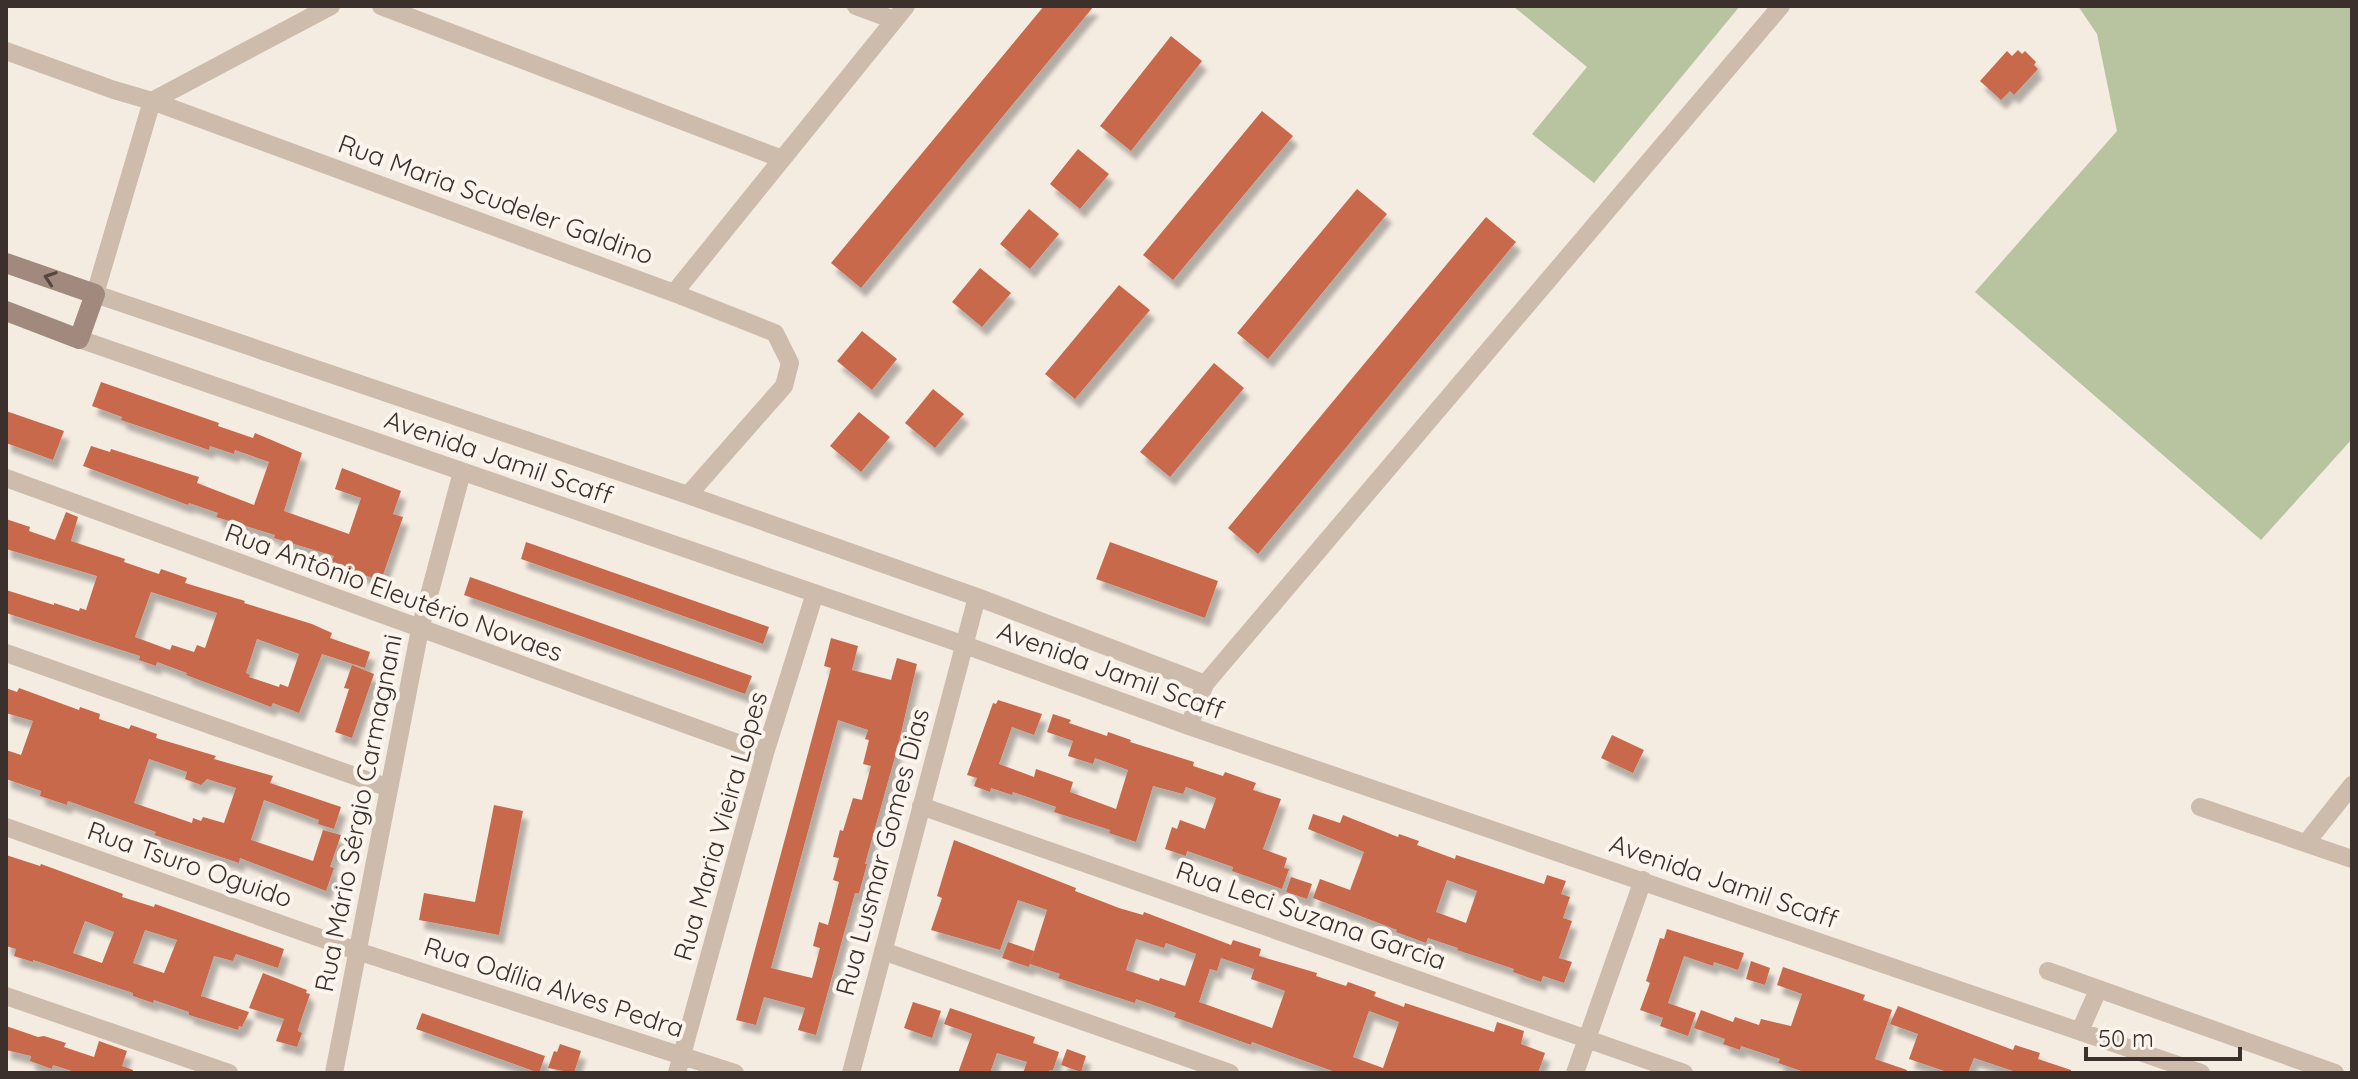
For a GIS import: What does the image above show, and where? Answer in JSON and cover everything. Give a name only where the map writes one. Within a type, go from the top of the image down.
[{"type":"street","points":[[79,339],[152,101],[331,6]]},
{"type":"street","points":[[381,6],[782,159]]},
{"type":"street","points":[[674,293],[900,13],[856,6]]},
{"type":"street","points":[[1189,726],[1205,684],[1781,6]]},
{"type":"street","name":"Rua Maria Scudeler Galdino","points":[[6,51],[152,101],[775,333],[790,363],[784,386],[688,495]]},
{"type":"street","name":"Avenida Jamil Scaff","points":[[6,263],[688,495],[977,597],[1205,684]]},
{"type":"street","name":"Avenida Jamil Scaff","points":[[6,311],[1189,726],[2201,1073]]},
{"type":"street","points":[[6,332],[26,319]]},
{"type":"street","name":"Rua Mário Sérgio Carmagnani","points":[[334,1073],[420,629],[462,472]]},
{"type":"street","name":"Rua Antônio Eleutério Novaes","points":[[6,478],[765,753]]},
{"type":"street","name":"Rua Maria Vieira Lopes","points":[[680,1064],[765,753],[815,593]]},
{"type":"street","name":"Rua Lusmar Gomes Dias","points":[[851,1073],[962,644],[977,597]]},
{"type":"street","points":[[6,653],[389,788]]},
{"type":"street","points":[[2306,843],[2352,785]]},
{"type":"street","name":"Rua Leci Suzana Garcia","points":[[921,806],[1684,1073]]},
{"type":"street","points":[[2200,807],[2352,859]]},
{"type":"street","name":"Rua Tsuro Oguido","points":[[6,827],[357,951]]},
{"type":"street","points":[[1575,1073],[1643,880]]},
{"type":"street","name":"Rua Odília Alves Pedra","points":[[357,951],[680,1064],[735,1073]]},
{"type":"street","points":[[883,951],[1230,1073]]},
{"type":"street","points":[[2048,971],[2335,1073]]},
{"type":"street","points":[[2080,1031],[2098,990]]},
{"type":"street","points":[[6,996],[229,1073]]},
{"type":"green space","points":[[1513,6],[1740,6],[1594,183],[1532,134],[1587,67]]},
{"type":"green space","points":[[2078,6],[2352,6],[2352,439],[2261,540],[1975,292],[2117,131],[2097,34]]},
{"type":"building","points":[[1044,6],[1094,6],[861,288],[831,263]]},
{"type":"building","points":[[1171,36],[1202,61],[1131,151],[1100,126]]},
{"type":"building","points":[[2018,50],[2022,54],[2025,51],[2036,62],[2034,65],[2038,69],[2014,95],[2010,91],[2001,100],[1980,81],[2007,51],[2012,56]]},
{"type":"building","points":[[1262,111],[1293,136],[1173,280],[1143,255]]},
{"type":"building","points":[[1078,149],[1109,174],[1080,209],[1050,184]]},
{"type":"building","points":[[1357,189],[1387,214],[1268,359],[1237,333]]},
{"type":"building","points":[[1029,209],[1059,234],[1030,269],[1000,244]]},
{"type":"building","points":[[1486,217],[1516,242],[1258,554],[1228,528]]},
{"type":"building","points":[[980,268],[1011,293],[982,327],[952,302]]},
{"type":"building","points":[[1119,285],[1150,310],[1075,399],[1045,374]]},
{"type":"building","points":[[862,331],[897,359],[872,390],[837,361]]},
{"type":"building","points":[[1214,363],[1244,388],[1170,477],[1140,452]]},
{"type":"building","points":[[101,382],[253,438],[255,433],[302,453],[284,511],[349,534],[361,498],[335,489],[342,468],[401,491],[393,514],[403,517],[381,581],[331,563],[334,556],[274,538],[275,535],[216,517],[218,513],[83,466],[91,446],[110,452],[111,449],[199,477],[197,483],[254,505],[269,462],[235,450],[234,454],[210,446],[209,450],[121,420],[122,417],[92,406]]},
{"type":"building","points":[[933,389],[964,414],[935,448],[905,423]]},
{"type":"building","points":[[6,411],[64,431],[53,460],[6,443]]},
{"type":"building","points":[[859,412],[890,437],[861,472],[830,446]]},
{"type":"building","points":[[66,512],[78,517],[71,541],[159,574],[161,569],[187,578],[185,583],[312,624],[332,633],[330,638],[370,652],[365,668],[322,654],[299,713],[273,703],[271,707],[157,662],[156,666],[139,660],[140,656],[6,613],[6,590],[54,605],[86,610],[97,576],[6,549],[6,519],[55,540]],"holes":[[[151,592],[217,613],[205,648],[197,645],[194,652],[172,645],[170,650],[135,637]],[[257,639],[299,654],[288,687],[280,684],[279,687],[249,677],[246,673]]]},
{"type":"building","points":[[526,542],[769,627],[763,644],[521,559]]},
{"type":"building","points":[[1110,542],[1218,581],[1205,618],[1096,579]]},
{"type":"building","points":[[470,577],[752,676],[745,694],[464,595]]},
{"type":"building","points":[[831,638],[858,646],[852,670],[891,680],[897,658],[917,664],[867,864],[859,893],[855,893],[816,1035],[798,1030],[805,1008],[764,997],[756,1025],[736,1020],[831,668],[824,666]],"holes":[[[838,720],[868,730],[865,739],[869,740],[863,764],[871,766],[862,800],[853,798],[843,831],[840,830],[833,857],[839,858],[833,880],[839,882],[828,925],[819,922],[813,946],[820,948],[812,978],[771,968]]]},
{"type":"building","points":[[352,665],[374,674],[352,738],[335,732],[349,689],[344,688]]},
{"type":"building","points":[[6,688],[17,692],[19,688],[79,710],[80,707],[100,714],[99,719],[129,729],[131,725],[157,734],[156,738],[216,756],[214,759],[273,776],[270,783],[341,807],[334,829],[318,824],[319,820],[264,800],[251,840],[313,861],[323,830],[341,835],[326,891],[240,858],[239,863],[154,835],[156,832],[68,801],[67,805],[40,796],[41,791],[6,779],[6,750],[21,755],[33,721],[6,713]],"holes":[[[149,759],[187,772],[185,779],[201,785],[207,779],[236,788],[224,823],[203,817],[201,821],[193,818],[192,823],[134,803]]]},
{"type":"building","points":[[998,700],[1042,714],[1034,735],[1012,727],[999,764],[1034,777],[1036,769],[1073,782],[1070,792],[1116,809],[1128,770],[1095,758],[1093,764],[1068,756],[1073,741],[1047,732],[1053,714],[1107,736],[1108,732],[1194,762],[1193,766],[1223,776],[1225,772],[1256,783],[1253,790],[1281,799],[1263,849],[1287,858],[1284,868],[1289,869],[1282,889],[1187,851],[1186,856],[1165,849],[1172,827],[1177,829],[1180,820],[1205,829],[1216,798],[1186,787],[1183,794],[1153,786],[1136,842],[1054,812],[1056,807],[1013,792],[1012,795],[991,788],[990,792],[974,786],[977,778],[967,775],[993,703],[996,704]]},
{"type":"building","points":[[1612,735],[1644,750],[1633,773],[1601,758]]},
{"type":"building","points":[[494,805],[523,811],[499,935],[419,920],[424,893],[475,902]]},
{"type":"building","points":[[1313,814],[1340,823],[1343,815],[1398,837],[1399,834],[1419,841],[1417,845],[1455,859],[1456,855],[1544,884],[1547,875],[1566,881],[1561,894],[1570,897],[1563,918],[1572,921],[1559,958],[1572,962],[1564,983],[1543,976],[1541,982],[1458,948],[1428,938],[1426,943],[1396,932],[1313,898],[1320,879],[1350,890],[1364,852],[1308,829]],"holes":[[[1447,880],[1477,891],[1466,923],[1436,912]]]},
{"type":"building","points":[[954,840],[1119,908],[1143,915],[1144,912],[1231,945],[1233,940],[1261,949],[1259,956],[1317,973],[1316,976],[1346,986],[1348,982],[1404,1007],[1405,1003],[1494,1032],[1497,1022],[1524,1031],[1521,1044],[1545,1053],[1538,1073],[1338,1073],[1174,1017],[1176,1013],[1136,999],[1135,1003],[1058,978],[1060,974],[1030,964],[1047,910],[1018,900],[1000,950],[931,930],[942,898],[937,896]],"holes":[[[1136,939],[1164,948],[1166,943],[1196,954],[1185,986],[1126,970]],[[1221,958],[1254,969],[1257,960],[1251,979],[1285,991],[1272,1028],[1199,1002],[1210,969],[1217,971]],[[1369,1011],[1399,1022],[1383,1068],[1353,1057]]]},
{"type":"building","points":[[6,855],[41,864],[123,894],[122,897],[154,907],[155,904],[284,949],[278,968],[236,954],[233,961],[214,956],[201,996],[249,1012],[238,1030],[14,956],[16,949],[6,946]],"holes":[[[85,921],[114,932],[102,963],[73,953]],[[145,930],[177,940],[164,973],[133,963]]]},
{"type":"building","points":[[1291,877],[1312,884],[1307,899],[1286,892]]},
{"type":"building","points":[[1667,929],[1744,953],[1738,970],[1714,962],[1713,966],[1684,956],[1668,1003],[1696,1013],[1688,1036],[1660,1026],[1663,1018],[1640,1010],[1650,983],[1646,981],[1660,938],[1664,939]]},
{"type":"building","points":[[1008,942],[1034,951],[1029,967],[1002,958]]},
{"type":"building","points":[[1751,961],[1770,968],[1765,985],[1746,979]]},
{"type":"building","points":[[1783,967],[1865,995],[1863,1000],[1892,1010],[1875,1059],[1907,1070],[1906,1073],[1807,1073],[1778,1063],[1780,1059],[1741,1046],[1740,1050],[1723,1044],[1725,1039],[1694,1028],[1701,1010],[1733,1022],[1735,1017],[1759,1025],[1761,1019],[1791,1026],[1802,994],[1777,985]]},
{"type":"building","points":[[263,973],[307,990],[306,993],[310,994],[299,1026],[298,1031],[302,1033],[297,1047],[276,1041],[284,1019],[249,1008]]},
{"type":"building","points":[[913,1002],[941,1011],[932,1038],[904,1028]]},
{"type":"building","points":[[1898,1006],[2013,1050],[2015,1045],[2040,1053],[2038,1059],[2071,1070],[2071,1073],[2019,1073],[1974,1058],[1968,1073],[1950,1073],[1909,1059],[1918,1034],[1890,1024]]},
{"type":"building","points":[[950,1008],[1035,1037],[1033,1043],[1059,1052],[1053,1070],[1048,1073],[1023,1073],[1027,1062],[997,1053],[990,1073],[958,1073],[972,1034],[944,1024]]},
{"type":"building","points":[[422,1013],[545,1056],[539,1073],[416,1029]]},
{"type":"building","points":[[6,1026],[66,1043],[64,1047],[94,1057],[99,1041],[127,1051],[122,1066],[133,1070],[133,1073],[78,1073],[53,1065],[52,1069],[30,1061],[31,1056],[6,1050]]},
{"type":"building","points":[[560,1044],[581,1051],[574,1073],[548,1068]]},
{"type":"building","points":[[1067,1049],[1086,1056],[1081,1072],[1061,1065]]}]
